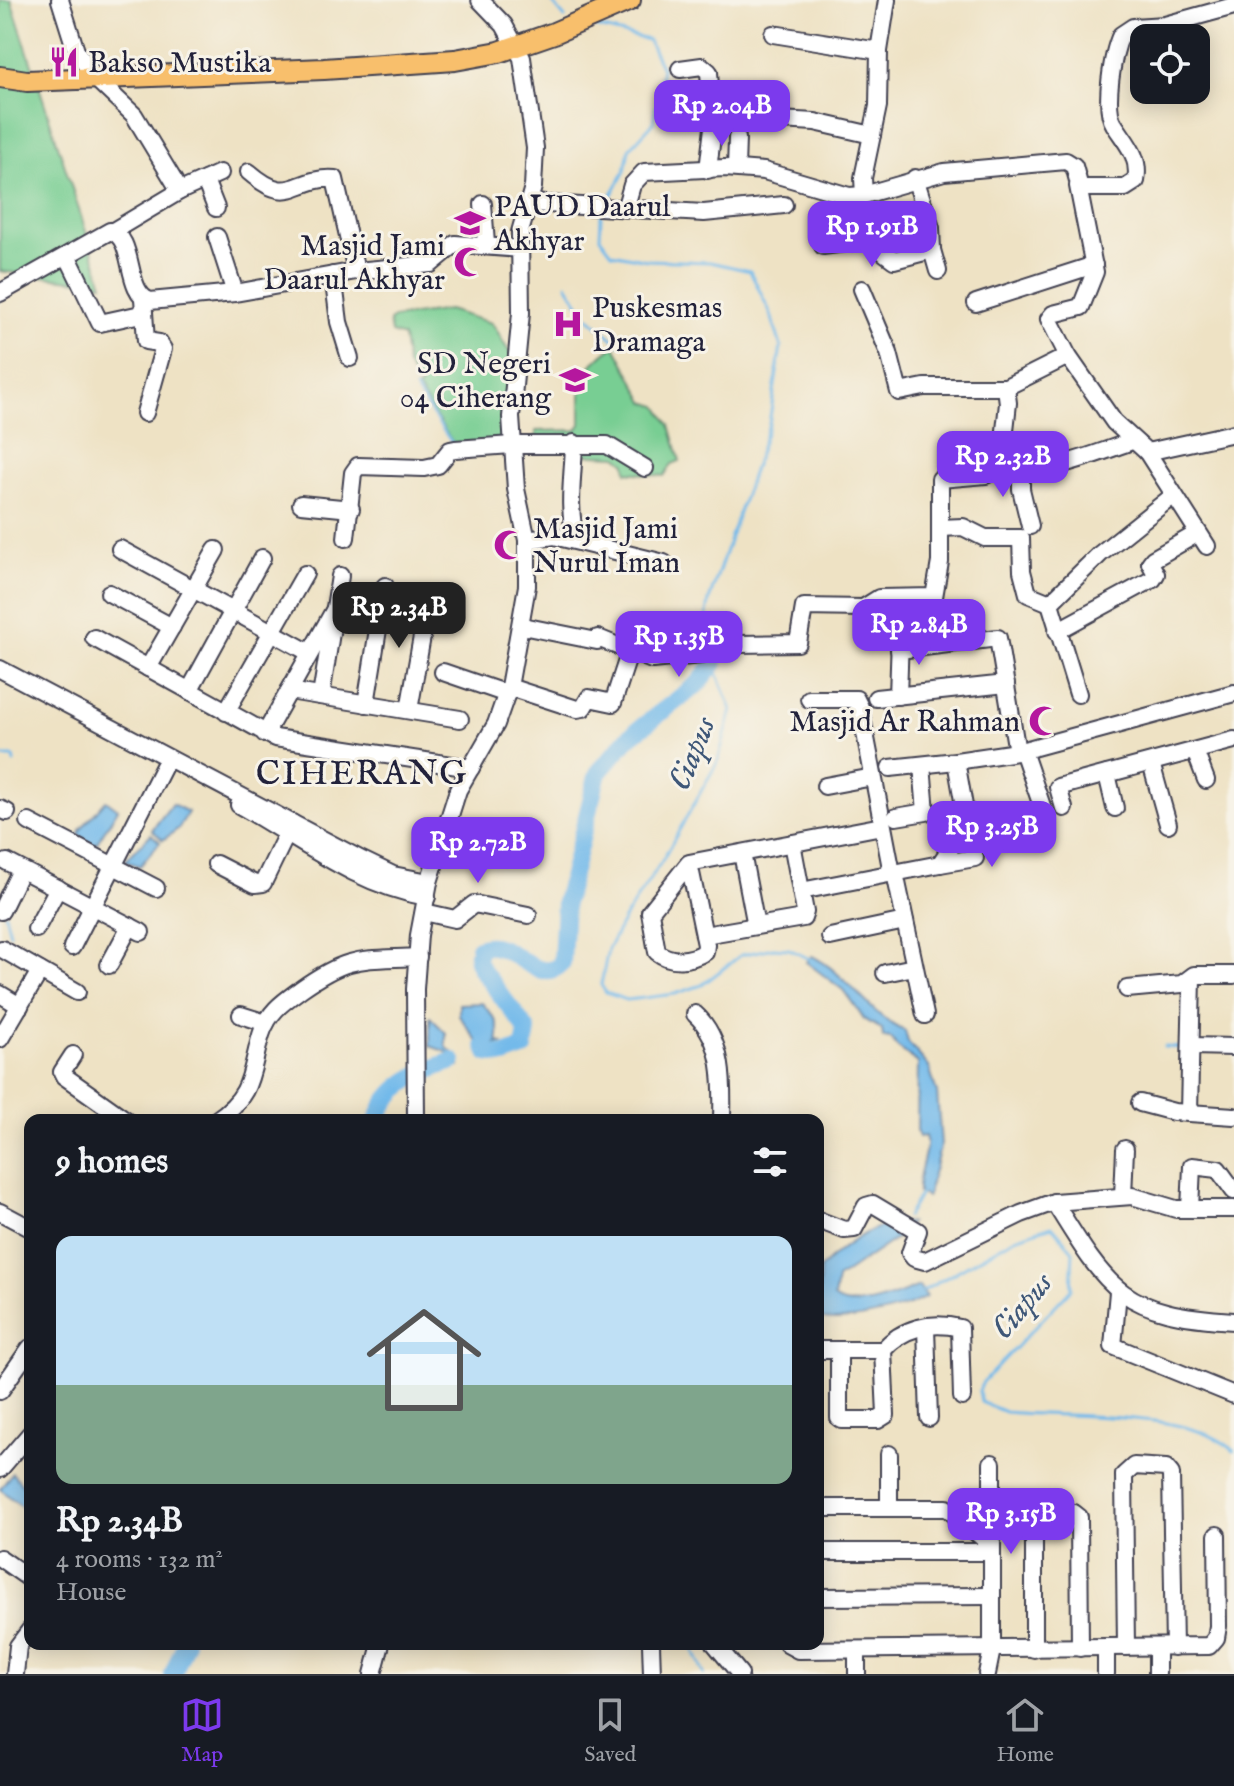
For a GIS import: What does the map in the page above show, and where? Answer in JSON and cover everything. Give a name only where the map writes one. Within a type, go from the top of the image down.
[{"type":"main road","points":[[0,77],[27,81],[414,65],[455,60],[516,46],[554,33],[630,0]]},
{"type":"street","points":[[60,0],[71,41],[95,78],[134,115],[180,191]]},
{"type":"street","points":[[416,1114],[418,957],[426,897],[458,790],[496,724],[508,690],[527,586],[527,540],[516,489],[512,445],[512,384],[521,313],[520,232],[534,182],[535,140],[523,62],[504,25],[480,0]]},
{"type":"street","points":[[864,195],[863,178],[878,106],[879,51],[887,0]]},
{"type":"street","points":[[1078,186],[1086,190],[1125,188],[1137,178],[1129,144],[1114,124],[1111,110],[1111,79],[1121,35],[1133,27],[1165,25],[1234,6]]},
{"type":"street","points":[[773,34],[879,51]]},
{"type":"street","points":[[680,69],[702,66],[709,72],[713,128],[708,170]]},
{"type":"street","points":[[741,91],[744,117],[815,122],[872,135]]},
{"type":"street","points":[[736,168],[737,138]]},
{"type":"street","points":[[622,206],[639,174],[736,168],[780,174],[849,196],[864,195],[915,178],[965,169],[1066,161],[1074,166],[1095,272],[1083,305],[1049,319],[1068,356],[1114,422],[1147,452],[1202,539],[1150,563],[1156,574],[1153,579],[1057,631]]},
{"type":"street","points":[[249,172],[266,187],[277,191],[335,179],[356,271]]},
{"type":"street","points":[[0,293],[180,191],[213,176],[216,208]]},
{"type":"street","points":[[915,178],[931,228],[932,250],[938,271]]},
{"type":"street","points":[[529,203],[704,213],[784,205]]},
{"type":"street","points":[[483,204],[486,244]]},
{"type":"street","points":[[113,231],[121,240],[142,306],[146,341],[157,342],[163,349],[145,413]]},
{"type":"street","points":[[217,237],[235,293]]},
{"type":"street","points":[[823,246],[867,240],[894,260],[932,250]]},
{"type":"street","points":[[68,257],[100,323],[150,301],[235,293],[356,271],[431,264],[441,259],[453,245],[486,244],[521,249]]},
{"type":"street","points":[[976,303],[1094,265]]},
{"type":"street","points":[[333,275],[339,322],[350,358]]},
{"type":"street","points":[[862,289],[889,353],[899,392],[911,393],[924,387],[1006,387],[1068,356]]},
{"type":"street","points":[[1001,467],[1008,403],[1006,387]]},
{"type":"street","points":[[1147,452],[1234,433]]},
{"type":"street","points":[[522,626],[597,641],[598,638],[648,660],[701,655],[737,644],[798,643],[804,607],[863,608],[879,598],[934,597],[940,528],[940,479],[986,475],[1001,467],[1021,468],[1067,462],[1132,441]]},
{"type":"street","points":[[574,443],[574,471],[568,493],[576,541]]},
{"type":"street","points":[[346,538],[353,473],[358,466],[424,468],[438,465],[450,450],[574,443],[612,446],[645,468]]},
{"type":"street","points":[[1021,468],[1021,489],[1030,526]]},
{"type":"street","points":[[1050,603],[1100,554],[1174,495]]},
{"type":"street","points":[[301,504],[351,509]]},
{"type":"street","points":[[940,528],[963,527],[985,538],[1021,538],[1024,585],[1028,594],[1050,603]]},
{"type":"street","points":[[527,540],[554,536],[664,563]]},
{"type":"street","points":[[120,549],[310,653]]},
{"type":"street","points":[[148,668],[216,550]]},
{"type":"street","points":[[189,691],[262,558]]},
{"type":"street","points":[[226,712],[305,574]]},
{"type":"street","points":[[321,696],[340,576]]},
{"type":"street","points":[[366,704],[385,586]]},
{"type":"street","points":[[109,593],[172,627]]},
{"type":"street","points":[[409,710],[429,597]]},
{"type":"street","points":[[1050,603],[1078,694]]},
{"type":"street","points":[[265,734],[336,607]]},
{"type":"street","points":[[898,696],[899,644],[996,636],[1020,752],[1044,812]]},
{"type":"street","points":[[94,638],[275,738],[471,768]]},
{"type":"street","points":[[443,672],[577,709],[583,708],[589,698],[613,703],[630,651]]},
{"type":"street","points":[[0,669],[290,826]]},
{"type":"street","points":[[0,680],[164,766],[362,860],[426,897],[455,919],[474,904],[528,915]]},
{"type":"street","points":[[876,698],[1006,684]]},
{"type":"street","points":[[289,691],[460,719]]},
{"type":"street","points":[[890,768],[1020,752],[1234,693]]},
{"type":"street","points":[[809,699],[856,699],[873,777],[889,822],[893,873],[925,1015]]},
{"type":"street","points":[[1064,808],[1058,787],[1234,740]]},
{"type":"street","points":[[1195,751],[1206,780]]},
{"type":"street","points":[[801,891],[975,858],[956,761]]},
{"type":"street","points":[[1151,763],[1168,824]]},
{"type":"street","points":[[689,863],[705,952],[697,957],[679,960],[657,952],[650,912],[689,863],[926,812],[922,765]]},
{"type":"street","points":[[72,947],[164,766]]},
{"type":"street","points":[[1107,774],[1115,808]]},
{"type":"street","points":[[825,786],[873,777]]},
{"type":"street","points":[[29,822],[156,888]]},
{"type":"street","points":[[940,864],[967,823]]},
{"type":"street","points":[[216,864],[259,884],[266,880],[290,826]]},
{"type":"street","points":[[704,935],[803,918],[792,843]]},
{"type":"street","points":[[742,853],[756,926]]},
{"type":"street","points":[[1,911],[14,866],[136,929],[109,965]]},
{"type":"street","points":[[36,929],[58,888]]},
{"type":"street","points":[[830,937],[905,921]]},
{"type":"street","points":[[2,949],[77,992]]},
{"type":"street","points":[[222,1114],[248,1086],[266,1023],[278,1004],[334,965],[418,957]]},
{"type":"street","points":[[885,973],[914,967]]},
{"type":"street","points":[[0,1039],[40,971]]},
{"type":"street","points":[[1127,989],[1182,984],[1192,977],[1234,975]]},
{"type":"street","points":[[1189,1113],[1192,977]]},
{"type":"street","points":[[0,994],[20,1006]]},
{"type":"street","points":[[695,1014],[708,1026],[721,1070],[722,1114]]},
{"type":"street","points":[[241,1015],[266,1023]]},
{"type":"street","points":[[1192,1046],[1234,1047]]},
{"type":"street","points":[[73,1055],[62,1072],[64,1076],[118,1114]]},
{"type":"street","points":[[1140,1103],[1189,1113],[1234,1116]]},
{"type":"street","points":[[1123,1196],[1125,1149]]},
{"type":"street","points":[[1190,1209],[1192,1166],[1217,1168],[1234,1191]]},
{"type":"street","points":[[824,1222],[844,1230],[854,1229],[869,1203],[918,1233],[911,1256],[925,1261],[1021,1214],[1054,1202],[1123,1196],[1143,1197],[1171,1208],[1234,1209]]},
{"type":"street","points":[[1054,1202],[1118,1292],[1153,1311],[1234,1321]]},
{"type":"street","points":[[0,1212],[24,1225]]},
{"type":"street","points":[[1118,1292],[1113,1346],[1234,1395]]},
{"type":"street","points":[[926,1328],[929,1418]]},
{"type":"street","points":[[824,1350],[883,1350],[907,1330],[961,1329],[962,1397]]},
{"type":"street","points":[[839,1350],[839,1418],[847,1421],[878,1420],[886,1415],[883,1350]]},
{"type":"street","points":[[0,1391],[24,1357]]},
{"type":"street","points":[[0,1469],[24,1443]]},
{"type":"street","points":[[889,1454],[889,1507]]},
{"type":"street","points":[[987,1674],[992,1649],[992,1463]]},
{"type":"street","points":[[1126,1647],[1124,1475],[1134,1466],[1166,1468],[1171,1474],[1165,1647],[1157,1674]]},
{"type":"street","points":[[824,1508],[947,1508],[991,1548]]},
{"type":"street","points":[[1034,1649],[1034,1512],[1074,1513],[1079,1517],[1080,1648]]},
{"type":"street","points":[[798,1650],[1209,1646],[1216,1638],[1217,1535]]},
{"type":"street","points":[[824,1552],[991,1548]]},
{"type":"street","points":[[0,1558],[24,1575]]},
{"type":"street","points":[[824,1597],[992,1596]]},
{"type":"street","points":[[15,1674],[18,1646],[24,1638]]},
{"type":"street","points":[[1106,1647],[1106,1674]]},
{"type":"street","points":[[373,1674],[379,1650]]},
{"type":"street","points":[[651,1650],[652,1674]]},
{"type":"street","points":[[720,1650],[740,1674]]},
{"type":"street","points":[[857,1650],[857,1674]]},
{"type":"green space","points":[[0,0],[11,0],[103,284],[0,271]]},
{"type":"green space","points":[[448,310],[491,323],[514,357],[506,444],[453,443],[417,388],[421,386],[407,366],[403,337],[391,333],[389,321],[394,318]]},
{"type":"green space","points":[[615,346],[645,402],[658,406],[670,425],[680,461],[672,464],[664,476],[627,472],[626,463],[617,456],[571,454],[571,448],[536,448],[536,431],[577,430],[581,424],[581,372]]},
{"type":"water","points":[[106,800],[118,809],[95,846],[79,835],[80,830]]},
{"type":"water","points":[[172,804],[188,812],[179,828],[163,840],[152,830]]},
{"type":"water","points":[[151,834],[160,842],[140,866],[125,861]]},
{"type":"water","points":[[812,956],[837,973],[881,1016],[905,1031],[908,1042],[929,1067],[937,1093],[941,1144],[927,1197],[918,1193],[926,1142],[925,1136],[919,1137],[917,1132],[918,1063],[897,1047],[891,1038],[883,1037],[882,1029],[865,1020],[843,990],[806,962]]},
{"type":"water","points":[[482,1003],[497,1025],[497,1041],[503,1044],[479,1044],[459,1015],[459,1004]]},
{"type":"water","points":[[430,1017],[446,1033],[446,1047],[458,1057],[460,1066],[447,1052],[430,1046]]},
{"type":"water","points":[[893,1222],[910,1223],[898,1237],[837,1279],[834,1298],[864,1304],[919,1286],[926,1297],[873,1315],[843,1320],[824,1319],[824,1265],[873,1230]]},
{"type":"water","points":[[12,1473],[24,1486],[24,1508],[0,1489]]},
{"type":"waterway","name":"Ciapus","points":[[550,0],[565,18]]},
{"type":"waterway","name":"Ciapus","points":[[591,26],[648,40],[662,68],[653,123],[629,149],[625,171],[608,201]]},
{"type":"waterway","name":"Ciapus","points":[[601,215],[600,237],[612,253],[647,260],[710,262],[750,271],[770,312],[781,346],[769,424],[709,600],[704,635],[707,647]]},
{"type":"waterway","points":[[567,284],[586,315],[620,345]]},
{"type":"waterway","points":[[415,389],[452,443]]},
{"type":"waterway","name":"Ciapus","points":[[711,657],[732,710],[718,761],[608,949],[601,985],[606,993],[627,1000],[675,994],[702,985],[741,955],[773,948],[789,949],[810,959]]},
{"type":"waterway","points":[[485,1044],[488,1053],[504,1055],[524,1048],[527,1030],[481,969],[477,961],[479,948],[501,948],[542,970],[552,970],[562,963],[565,902],[598,773],[629,737],[699,683],[714,663]]},
{"type":"waterway","points":[[0,757],[13,757],[14,762]]},
{"type":"waterway","points":[[5,914],[10,933]]},
{"type":"waterway","points":[[1164,1047],[1185,1048]]},
{"type":"waterway","points":[[380,1114],[390,1097],[407,1082],[453,1061]]},
{"type":"waterway","name":"Ciapus","points":[[907,1217],[921,1192]]},
{"type":"waterway","name":"Ciapus","points":[[923,1291],[1015,1238],[1052,1226],[1073,1251],[1071,1289],[983,1382],[979,1391],[981,1402],[1005,1412],[1158,1422],[1188,1428],[1214,1438],[1234,1451]]},
{"type":"waterway","points":[[173,1674],[183,1650]]},
{"type":"waterway","points":[[694,1650],[704,1674]]},
{"type":"place","name":"Bakso Mustika","points":[[64,62]]},
{"type":"place","name":"PAUD Daarul Akhyar","points":[[470,223]]},
{"type":"place","name":"Masjid Jami Daarul Akhyar","points":[[469,262]]},
{"type":"place","name":"Puskesmas Dramaga","points":[[568,324]]},
{"type":"place","name":"SD Negeri 04 Ciherang","points":[[575,380]]},
{"type":"place","name":"Masjid Jami Nurul Iman","points":[[509,545]]},
{"type":"place","name":"Masjid Ar Rahman","points":[[1044,721]]},
{"type":"district","name":"CIHERANG","points":[[362,772]]}]
